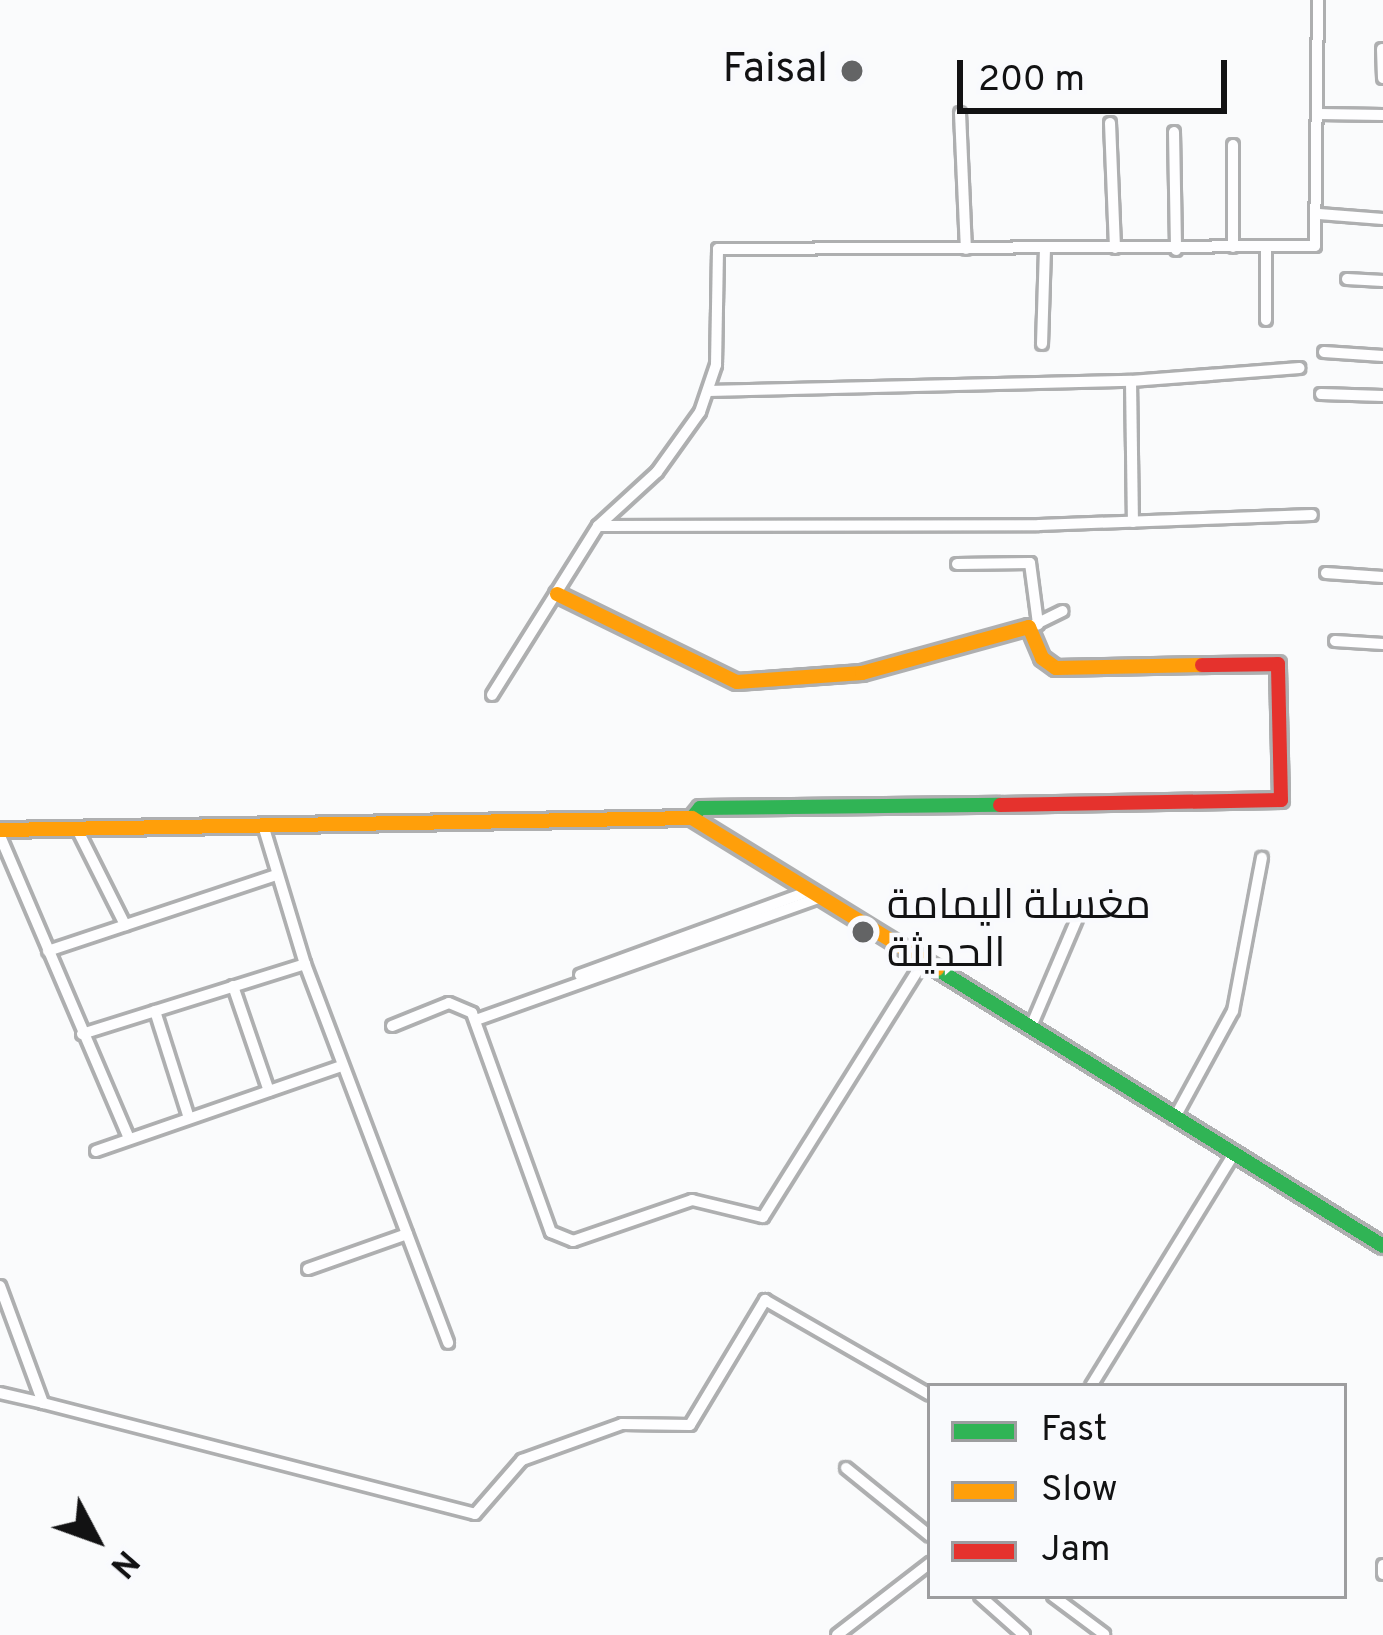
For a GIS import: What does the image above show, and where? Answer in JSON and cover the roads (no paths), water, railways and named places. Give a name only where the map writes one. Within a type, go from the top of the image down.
[{"type":"street","points":[[492,695],[598,526],[682,442],[708,391],[718,338],[718,249],[1316,246],[1318,0]]},
{"type":"street","points":[[1382,50],[1383,78]]},
{"type":"street","points":[[960,113],[966,249]]},
{"type":"street","points":[[1319,114],[1383,115]]},
{"type":"street","points":[[1110,123],[1115,248]]},
{"type":"street","points":[[1174,132],[1176,250]]},
{"type":"street","points":[[1232,247],[1233,145]]},
{"type":"street","points":[[1319,214],[1383,219]]},
{"type":"street","points":[[1266,248],[1266,320]]},
{"type":"street","points":[[1042,344],[1045,249]]},
{"type":"street","points":[[1346,279],[1383,281]]},
{"type":"street","points":[[1324,352],[1383,356]]},
{"type":"street","points":[[708,391],[1131,381],[1299,368]]},
{"type":"street","points":[[1131,381],[1133,522]]},
{"type":"street","points":[[1321,394],[1383,396]]},
{"type":"street","points":[[598,526],[1133,522],[1312,515]]},
{"type":"street","points":[[692,818],[700,808],[1281,800],[1278,664],[1056,668],[1042,658],[1033,626],[1030,563],[957,564]]},
{"type":"street","points":[[1326,573],[1383,577]]},
{"type":"street","points":[[557,594],[737,682],[862,673],[1033,626],[1063,611]]},
{"type":"street","points":[[1336,641],[1383,644]]},
{"type":"street","points":[[129,1139],[0,833],[76,827],[692,818],[1232,1157],[1383,1246]]},
{"type":"street","points":[[263,825],[304,964],[448,1343]]},
{"type":"street","points":[[76,827],[125,925]]},
{"type":"street","points":[[1174,1119],[1234,1011],[1262,857]]},
{"type":"street","points":[[48,951],[277,875]]},
{"type":"street","points":[[580,975],[817,893]]},
{"type":"street","points":[[476,1020],[817,893]]},
{"type":"street","points":[[1030,1029],[1077,919]]},
{"type":"street","points":[[392,1026],[449,1003],[476,1020],[554,1238],[572,1241],[692,1200],[759,1218],[923,962]]},
{"type":"street","points":[[82,1034],[304,964]]},
{"type":"street","points":[[233,986],[268,1091]]},
{"type":"street","points":[[155,1011],[189,1118]]},
{"type":"street","points":[[96,1150],[341,1066]]},
{"type":"street","points":[[1093,1383],[1232,1157]]},
{"type":"street","points":[[308,1269],[406,1234]]},
{"type":"street","points":[[0,1286],[44,1403]]},
{"type":"street","points":[[0,1393],[475,1514],[522,1460],[622,1424],[690,1425],[765,1300],[927,1393]]},
{"type":"street","points":[[846,1468],[927,1534]]},
{"type":"street","points":[[837,1635],[927,1565]]},
{"type":"street","points":[[1383,1565],[1383,1574]]},
{"type":"street","points":[[983,1599],[1024,1635]]},
{"type":"street","points":[[1057,1599],[1104,1634]]},
{"type":"place","name":"Faisal","points":[[852,71]]},
{"type":"place","name":"مغسلة اليمامة الحديثة","points":[[863,932]]}]
